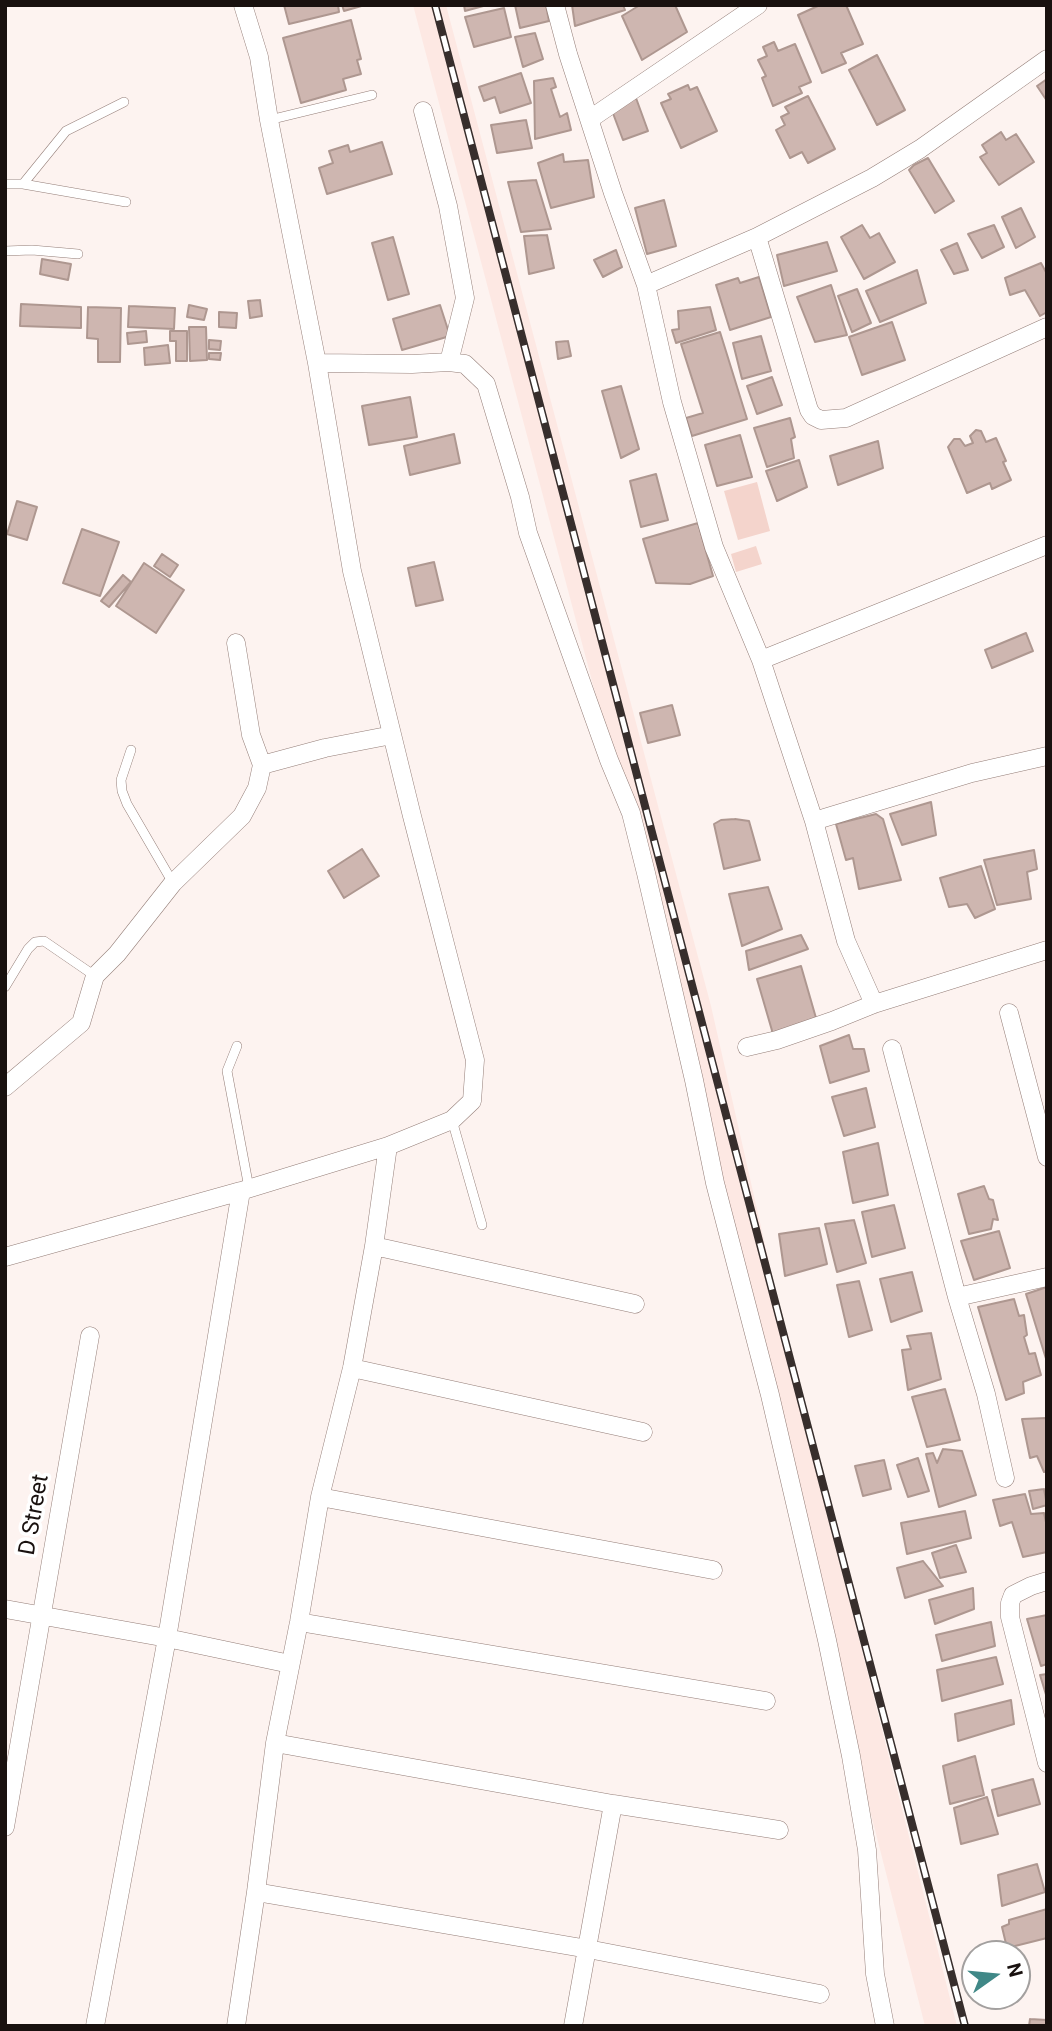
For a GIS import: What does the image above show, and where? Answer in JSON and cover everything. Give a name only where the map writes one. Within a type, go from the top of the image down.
[{"type":"street","points":[[5,1256],[388,1146],[452,1120],[472,1101],[475,1060],[352,571],[317,363],[259,57],[243,5]]},
{"type":"street","points":[[555,5],[613,193],[646,285],[672,402],[714,547],[761,660],[814,821],[846,941],[874,1004]]},
{"type":"street","points":[[590,119],[758,5]]},
{"type":"street","points":[[646,285],[757,237],[872,178],[920,149],[1047,59]]},
{"type":"street","points":[[423,111],[448,206],[465,298],[449,362]]},
{"type":"street","points":[[757,237],[809,411],[821,420],[846,418],[1047,327]]},
{"type":"street","points":[[317,363],[449,362],[465,364],[486,384],[528,533],[634,825],[694,1080],[715,1183],[827,1640],[867,1850],[875,1974],[885,2026]]},
{"type":"street","points":[[761,660],[1047,545]]},
{"type":"street","points":[[5,1087],[80,1023],[95,976],[117,954],[173,883],[242,816],[257,788],[262,765],[251,735],[236,643]]},
{"type":"street","points":[[262,765],[325,748],[392,735]]},
{"type":"street","points":[[814,821],[972,773],[1047,756]]},
{"type":"street","points":[[747,1047],[777,1040],[874,1004],[1047,950]]},
{"type":"street","points":[[1009,1013],[1047,1157]]},
{"type":"street","points":[[892,1049],[957,1297],[986,1394],[1005,1478]]},
{"type":"street","points":[[236,2026],[275,1743],[320,1497],[352,1368],[374,1246],[388,1146]]},
{"type":"street","points":[[95,2026],[167,1638],[245,1189]]},
{"type":"street","points":[[374,1246],[635,1304]]},
{"type":"street","points":[[957,1297],[1047,1277]]},
{"type":"street","name":"D Street","points":[[5,1827],[90,1336]]},
{"type":"street","points":[[352,1368],[643,1432]]},
{"type":"street","points":[[320,1497],[713,1570]]},
{"type":"street","points":[[1047,1581],[1013,1595],[1010,1603],[1010,1617],[1047,1763]]},
{"type":"street","points":[[5,1609],[167,1638],[290,1664]]},
{"type":"street","points":[[299,1622],[766,1701]]},
{"type":"street","points":[[275,1743],[614,1804],[779,1830]]},
{"type":"street","points":[[573,2026],[614,1804]]},
{"type":"street","points":[[256,1892],[588,1949],[820,1994]]},
{"type":"lane","points":[[269,120],[372,95]]},
{"type":"lane","points":[[23,184],[66,131],[124,102]]},
{"type":"lane","points":[[5,184],[23,184],[126,202]]},
{"type":"lane","points":[[5,251],[32,250],[78,254]]},
{"type":"lane","points":[[131,750],[121,780],[122,791],[173,883]]},
{"type":"lane","points":[[5,987],[29,949],[35,942],[44,940],[95,976]]},
{"type":"lane","points":[[237,1046],[227,1071],[245,1189]]},
{"type":"lane","points":[[452,1120],[482,1225]]},
{"type":"shaded area","points":[[413,5],[446,5],[711,1006],[814,1461],[957,2026],[925,2026],[780,1457],[677,1002]]},
{"type":"shaded area","points":[[757,482],[770,531],[738,540],[724,491]]},
{"type":"shaded area","points":[[756,546],[762,564],[736,572],[731,554]]},
{"type":"building","points":[[284,5],[338,5],[339,12],[289,24]]},
{"type":"building","points":[[342,5],[365,5],[344,11]]},
{"type":"building","points":[[464,5],[487,5],[465,11]]},
{"type":"building","points":[[515,5],[546,5],[549,21],[520,28]]},
{"type":"building","points":[[572,5],[623,5],[625,10],[575,26]]},
{"type":"building","points":[[640,5],[675,5],[687,32],[642,60],[622,16]]},
{"type":"building","points":[[820,5],[846,5],[863,44],[841,53],[846,63],[822,73],[798,15]]},
{"type":"building","points":[[504,8],[511,37],[474,47],[465,17]]},
{"type":"building","points":[[351,20],[361,59],[357,60],[361,74],[343,79],[346,90],[301,103],[283,38]]},
{"type":"building","points":[[535,33],[543,59],[523,67],[515,37]]},
{"type":"building","points":[[774,42],[778,51],[795,44],[811,82],[799,87],[802,93],[773,106],[762,78],[766,76],[758,60],[767,56],[763,47]]},
{"type":"building","points":[[877,55],[905,110],[877,125],[849,70]]},
{"type":"building","points":[[521,73],[531,103],[500,113],[495,97],[484,101],[479,87]]},
{"type":"building","points":[[553,78],[556,87],[551,89],[560,117],[567,113],[571,130],[535,139],[534,81]]},
{"type":"building","points":[[1047,79],[1047,101],[1037,86]]},
{"type":"building","points":[[688,85],[690,90],[697,87],[717,131],[681,148],[661,103],[671,99],[668,94]]},
{"type":"building","points":[[808,96],[835,149],[808,163],[802,152],[790,158],[776,130],[785,125],[781,117],[789,113],[785,107]]},
{"type":"building","points":[[636,98],[648,131],[623,140],[611,108]]},
{"type":"building","points":[[526,120],[532,148],[497,153],[491,125]]},
{"type":"building","points":[[1001,132],[1006,140],[1016,134],[1034,162],[999,185],[980,157],[987,153],[982,145]]},
{"type":"building","points":[[382,142],[392,174],[327,194],[319,168],[333,163],[329,151],[348,145],[350,152]]},
{"type":"building","points":[[563,154],[564,162],[588,160],[594,197],[551,208],[538,163]]},
{"type":"building","points":[[928,158],[954,201],[935,213],[909,170]]},
{"type":"building","points":[[536,180],[551,229],[521,232],[508,182]]},
{"type":"building","points":[[664,200],[676,246],[647,254],[635,208]]},
{"type":"building","points":[[1021,208],[1035,237],[1016,248],[1002,217]]},
{"type":"building","points":[[862,225],[870,238],[879,233],[895,262],[864,279],[841,237]]},
{"type":"building","points":[[994,225],[1004,247],[982,258],[968,234]]},
{"type":"building","points":[[547,235],[554,268],[529,274],[524,236]]},
{"type":"building","points":[[393,237],[409,294],[388,300],[372,243]]},
{"type":"building","points":[[827,242],[837,271],[784,286],[777,255]]},
{"type":"building","points":[[957,243],[968,270],[954,274],[941,250]]},
{"type":"building","points":[[616,250],[622,267],[603,277],[594,260]]},
{"type":"building","points":[[42,259],[71,264],[68,280],[40,274]]},
{"type":"building","points":[[1041,263],[1047,274],[1047,312],[1040,316],[1025,290],[1010,295],[1005,278]]},
{"type":"building","points":[[917,270],[926,303],[880,322],[866,291]]},
{"type":"building","points":[[759,277],[771,317],[730,330],[716,285],[738,278],[740,283]]},
{"type":"building","points":[[831,285],[847,335],[815,342],[797,297]]},
{"type":"building","points":[[857,289],[871,323],[852,332],[838,296]]},
{"type":"building","points":[[260,300],[262,316],[250,318],[248,301]]},
{"type":"building","points":[[21,304],[81,307],[81,328],[20,326]]},
{"type":"building","points":[[189,305],[207,309],[204,320],[187,317]]},
{"type":"building","points":[[440,305],[450,336],[402,350],[393,319]]},
{"type":"building","points":[[129,306],[175,308],[174,329],[128,327]]},
{"type":"building","points":[[88,307],[121,308],[120,362],[98,362],[98,339],[87,338]]},
{"type":"building","points":[[710,307],[716,330],[676,343],[672,330],[679,329],[678,311]]},
{"type":"building","points":[[219,312],[237,313],[236,328],[219,327]]},
{"type":"building","points":[[892,322],[905,360],[862,375],[849,337]]},
{"type":"building","points":[[189,327],[206,327],[207,360],[190,361]]},
{"type":"building","points":[[146,331],[147,342],[128,344],[127,333]]},
{"type":"building","points":[[170,331],[187,331],[187,361],[176,361],[176,341],[170,341]]},
{"type":"building","points":[[720,332],[747,419],[692,436],[686,418],[703,413],[681,344]]},
{"type":"building","points":[[761,336],[771,371],[742,379],[733,343]]},
{"type":"building","points":[[209,340],[221,341],[220,350],[209,349]]},
{"type":"building","points":[[568,341],[571,356],[558,359],[556,342]]},
{"type":"building","points":[[168,345],[170,363],[145,365],[144,348]]},
{"type":"building","points":[[209,353],[221,353],[220,360],[209,359]]},
{"type":"building","points":[[772,377],[782,405],[757,414],[747,386]]},
{"type":"building","points":[[621,386],[639,449],[621,458],[602,391]]},
{"type":"building","points":[[410,397],[417,437],[369,445],[362,406]]},
{"type":"building","points":[[790,418],[795,437],[791,439],[794,458],[767,467],[754,428]]},
{"type":"building","points":[[976,430],[981,431],[986,442],[996,438],[1011,480],[992,489],[990,483],[967,493],[948,447],[954,439],[960,439],[965,446],[973,443],[970,436]]},
{"type":"building","points":[[454,434],[460,463],[410,475],[404,446]]},
{"type":"building","points":[[740,435],[752,477],[717,486],[705,445]]},
{"type":"building","points":[[878,441],[883,468],[838,485],[830,456]]},
{"type":"building","points":[[799,460],[807,487],[777,501],[766,471]]},
{"type":"building","points":[[656,474],[668,520],[641,527],[630,481]]},
{"type":"building","points":[[17,501],[37,507],[27,540],[7,534]]},
{"type":"building","points":[[698,523],[713,576],[690,584],[656,583],[643,539]]},
{"type":"building","points":[[82,529],[119,542],[100,596],[63,583]]},
{"type":"building","points":[[162,554],[178,565],[170,577],[154,566]]},
{"type":"building","points":[[434,562],[443,600],[416,606],[408,568]]},
{"type":"building","points":[[144,563],[184,590],[156,633],[116,606]]},
{"type":"building","points":[[123,575],[131,582],[109,607],[101,601]]},
{"type":"building","points":[[1026,633],[1033,651],[992,668],[985,650]]},
{"type":"building","points":[[672,705],[680,735],[648,743],[640,713]]},
{"type":"building","points":[[931,802],[936,835],[902,845],[890,814]]},
{"type":"building","points":[[876,814],[883,819],[901,880],[859,889],[853,858],[846,860],[836,824]]},
{"type":"building","points":[[721,820],[749,821],[760,860],[724,869],[714,824]]},
{"type":"building","points":[[362,849],[379,876],[344,898],[328,871]]},
{"type":"building","points":[[1034,850],[1037,869],[1027,872],[1031,899],[997,905],[984,860]]},
{"type":"building","points":[[981,866],[995,909],[975,918],[967,904],[949,907],[940,878]]},
{"type":"building","points":[[768,887],[782,929],[742,946],[729,894]]},
{"type":"building","points":[[801,935],[808,949],[749,970],[746,951]]},
{"type":"building","points":[[801,966],[816,1018],[773,1034],[757,979]]},
{"type":"building","points":[[849,1035],[853,1049],[864,1049],[869,1071],[830,1083],[820,1046]]},
{"type":"building","points":[[866,1088],[875,1127],[844,1136],[832,1097]]},
{"type":"building","points":[[878,1143],[888,1195],[853,1203],[843,1152]]},
{"type":"building","points":[[984,1186],[989,1199],[993,1200],[998,1220],[993,1219],[991,1229],[969,1234],[958,1194]]},
{"type":"building","points":[[894,1205],[905,1248],[872,1257],[862,1212]]},
{"type":"building","points":[[854,1220],[866,1263],[837,1272],[825,1224]]},
{"type":"building","points":[[819,1228],[827,1264],[785,1276],[779,1234]]},
{"type":"building","points":[[999,1231],[1010,1268],[974,1280],[961,1241]]},
{"type":"building","points":[[912,1272],[922,1311],[891,1322],[880,1279]]},
{"type":"building","points":[[859,1281],[872,1330],[849,1337],[837,1285]]},
{"type":"building","points":[[1047,1287],[1047,1362],[1026,1294]]},
{"type":"building","points":[[1014,1299],[1019,1316],[1024,1315],[1027,1335],[1024,1337],[1029,1354],[1035,1353],[1041,1375],[1023,1382],[1024,1393],[1006,1400],[978,1307]]},
{"type":"building","points":[[931,1333],[941,1379],[908,1390],[902,1350],[911,1349],[907,1336]]},
{"type":"building","points":[[945,1389],[960,1440],[927,1447],[912,1397]]},
{"type":"building","points":[[1047,1418],[1047,1471],[1044,1472],[1037,1456],[1030,1458],[1022,1419]]},
{"type":"building","points":[[943,1449],[962,1451],[976,1495],[939,1507],[926,1454],[933,1453],[937,1463]]},
{"type":"building","points":[[918,1458],[929,1491],[908,1497],[897,1465]]},
{"type":"building","points":[[884,1460],[891,1489],[863,1496],[855,1466]]},
{"type":"building","points":[[1044,1489],[1047,1505],[1033,1509],[1029,1491]]},
{"type":"building","points":[[1025,1494],[1031,1514],[1044,1513],[1047,1552],[1023,1557],[1012,1522],[1000,1526],[993,1500]]},
{"type":"building","points":[[965,1511],[971,1538],[907,1554],[901,1523]]},
{"type":"building","points":[[956,1545],[966,1572],[940,1578],[932,1553]]},
{"type":"building","points":[[923,1561],[943,1586],[905,1598],[897,1568]]},
{"type":"building","points":[[973,1588],[974,1609],[935,1624],[929,1600]]},
{"type":"building","points":[[1047,1615],[1047,1664],[1041,1666],[1027,1619]]},
{"type":"building","points":[[991,1622],[995,1646],[942,1661],[936,1635]]},
{"type":"building","points":[[996,1657],[1003,1684],[942,1701],[937,1670]]},
{"type":"building","points":[[1047,1674],[1047,1698],[1040,1675]]},
{"type":"building","points":[[1011,1700],[1014,1724],[958,1741],[955,1714]]},
{"type":"building","points":[[975,1756],[984,1795],[950,1804],[943,1766]]},
{"type":"building","points":[[1033,1779],[1040,1804],[998,1816],[992,1790]]},
{"type":"building","points":[[987,1797],[998,1834],[961,1844],[954,1808]]},
{"type":"building","points":[[1037,1864],[1045,1892],[1002,1906],[998,1875]]},
{"type":"building","points":[[1047,1909],[1047,1938],[1031,1942],[1005,1940],[1002,1927],[1009,1924],[1009,1920]]},
{"type":"building","points":[[1030,2019],[1047,2020],[1047,2026],[1029,2026]]},
{"type":"railway","points":[[435,5],[965,2026]]}]
